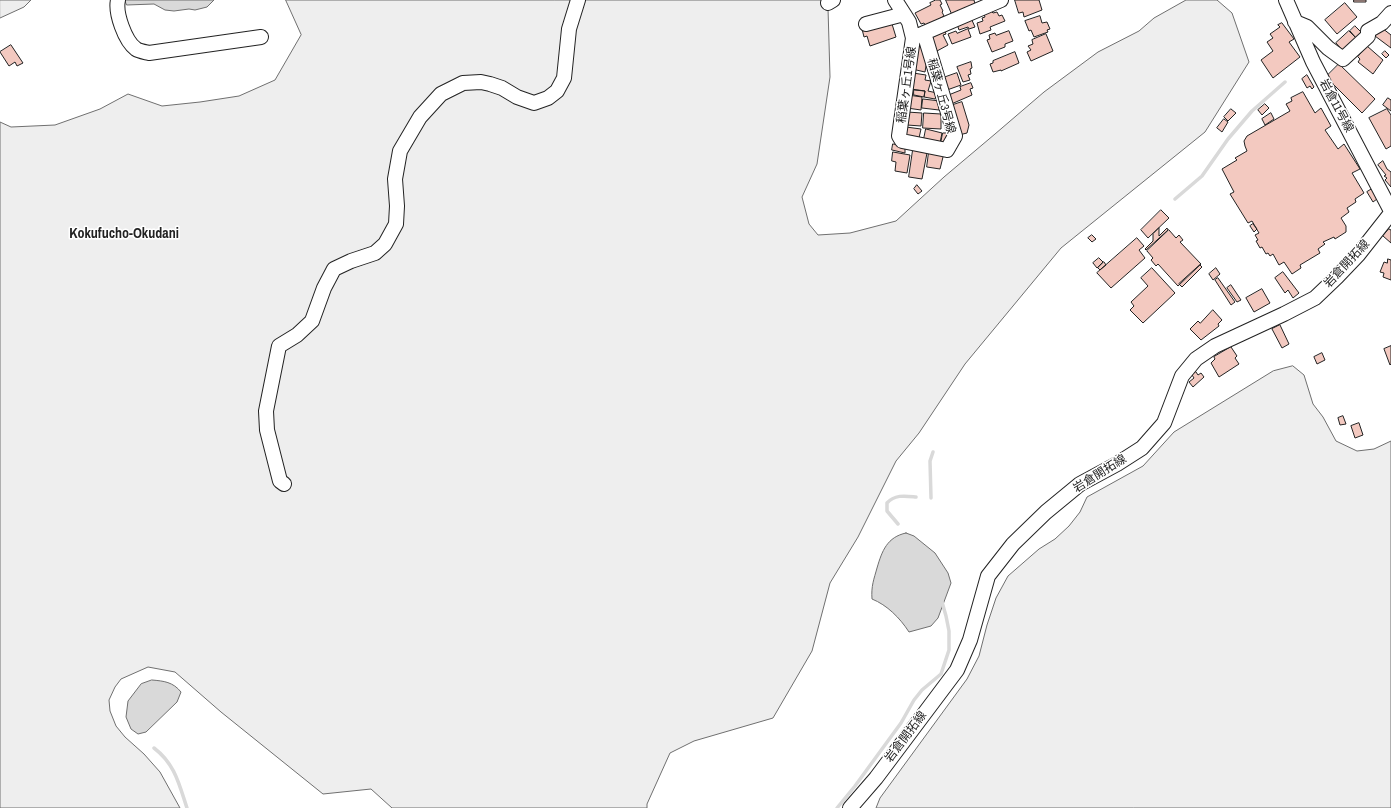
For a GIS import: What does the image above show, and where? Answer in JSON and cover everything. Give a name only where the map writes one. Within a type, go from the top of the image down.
[{"type":"street","points":[[118,0],[116,6],[123,32],[136,49],[149,53],[261,37]]},
{"type":"street","points":[[284,484],[280,481],[271,448],[267,430],[266,411],[279,346],[297,335],[312,321],[324,288],[334,269],[351,261],[375,253],[385,244],[396,224],[397,206],[395,178],[400,151],[420,117],[441,94],[463,83],[481,82],[502,88],[517,97],[534,103],[548,98],[557,91],[564,78],[569,29],[578,0]]},
{"type":"street","points":[[895,0],[918,36]]},
{"type":"street","name":"稲葉ヶ丘1号線","points":[[915,144],[902,141],[899,136],[918,36],[984,3],[1001,0]]},
{"type":"street","name":"岩倉11号線","points":[[1286,0],[1313,62],[1391,212]]},
{"type":"street","points":[[1295,22],[1307,27],[1328,48],[1343,59],[1368,36],[1368,30],[1382,23],[1391,13]]},
{"type":"street","points":[[866,24],[904,14]]},
{"type":"street","name":"稲葉ヶ丘3号線","points":[[915,144],[947,150],[955,136],[918,36]]},
{"type":"street","name":"岩倉開拓線","points":[[850,808],[876,778],[957,670],[970,640],[988,576],[1013,544],[1046,512],[1080,484],[1117,464],[1142,448],[1164,423],[1182,376],[1196,359],[1215,346],[1315,298],[1338,277],[1358,255],[1391,212]]},
{"type":"shaded area","points":[[0,0],[31,0],[24,7],[0,18]]},
{"type":"shaded area","points":[[125,0],[214,0],[207,7],[195,10],[189,9],[174,11],[165,10],[154,4],[127,5]]},
{"type":"shaded area","points":[[286,0],[824,0],[828,8],[830,77],[817,164],[802,197],[809,224],[818,235],[850,233],[896,221],[944,177],[1044,92],[1098,52],[1139,31],[1154,18],[1186,0],[1217,0],[1232,13],[1249,62],[1205,132],[1061,248],[965,364],[919,433],[896,461],[858,537],[830,583],[812,651],[773,718],[694,741],[670,753],[647,804],[647,808],[392,808],[371,789],[323,794],[221,712],[175,672],[148,667],[121,679],[115,687],[109,700],[110,711],[116,726],[125,737],[144,754],[160,772],[180,808],[0,808],[0,122],[11,127],[55,125],[100,109],[128,94],[162,106],[239,96],[275,80],[301,35]]},
{"type":"shaded area","points":[[1293,366],[1304,375],[1313,404],[1323,417],[1336,441],[1357,451],[1374,449],[1391,441],[1391,808],[876,808],[880,798],[967,679],[979,656],[996,598],[1008,576],[1039,549],[1055,539],[1069,526],[1080,512],[1087,497],[1143,466],[1174,432],[1273,371]]},
{"type":"shaded area","points":[[906,533],[914,536],[935,553],[948,573],[951,583],[938,618],[931,626],[909,632],[893,612],[872,599],[872,586],[883,551],[890,541]]},
{"type":"shaded area","points":[[152,680],[168,683],[175,686],[181,692],[177,702],[146,732],[138,734],[131,729],[126,717],[128,701],[141,684]]},
{"type":"building","points":[[940,0],[942,4],[940,5],[944,16],[926,26],[924,23],[921,24],[915,13],[931,5],[930,3]]},
{"type":"building","points":[[946,0],[974,0],[975,4],[952,14]]},
{"type":"building","points":[[1015,0],[1039,0],[1042,10],[1024,17],[1023,12],[1019,13]]},
{"type":"building","points":[[1354,0],[1366,0],[1366,2],[1354,2]]},
{"type":"building","points":[[1345,3],[1357,17],[1337,34],[1325,20]]},
{"type":"building","points":[[991,11],[993,13],[997,12],[999,16],[1002,15],[1005,21],[990,27],[991,30],[980,34],[977,23],[983,21],[982,18],[985,17],[984,14]]},
{"type":"building","points":[[1040,16],[1042,23],[1047,22],[1050,29],[1047,30],[1048,32],[1034,37],[1031,30],[1029,31],[1025,21]]},
{"type":"building","points":[[971,18],[975,27],[969,29],[968,27],[959,30],[957,24]]},
{"type":"building","points":[[1282,23],[1294,39],[1289,42],[1300,57],[1273,78],[1261,60],[1273,51],[1267,42],[1273,38],[1270,34],[1280,27],[1278,25]]},
{"type":"building","points":[[892,24],[896,37],[870,46],[867,36],[864,37],[862,29]]},
{"type":"building","points":[[1355,26],[1363,34],[1357,39],[1350,31]]},
{"type":"building","points":[[1382,28],[1391,35],[1391,48],[1375,36]]},
{"type":"building","points":[[944,29],[946,34],[943,35],[948,45],[937,51],[931,39],[933,38],[932,34]]},
{"type":"building","points":[[968,29],[971,37],[952,44],[948,34],[956,31],[957,33]]},
{"type":"building","points":[[1009,31],[1013,41],[1005,44],[1005,47],[992,52],[987,40],[990,39],[989,35],[995,33],[996,35]]},
{"type":"building","points":[[1349,31],[1357,39],[1344,52],[1336,43]]},
{"type":"building","points":[[1046,34],[1053,51],[1031,61],[1027,52],[1031,50],[1028,46],[1033,44],[1032,40]]},
{"type":"building","points":[[916,42],[920,43],[927,60],[925,72],[912,69]]},
{"type":"building","points":[[11,45],[23,63],[17,66],[15,62],[9,66],[0,52]]},
{"type":"building","points":[[1367,46],[1383,60],[1373,74],[1358,62],[1360,59],[1358,57]]},
{"type":"building","points":[[1385,51],[1389,55],[1386,58],[1382,54]]},
{"type":"building","points":[[1015,52],[1019,63],[1001,71],[993,72],[990,64],[993,63],[993,61]]},
{"type":"building","points":[[971,62],[971,74],[968,75],[970,80],[963,82],[957,67]]},
{"type":"building","points":[[1339,64],[1375,99],[1362,113],[1326,77]]},
{"type":"building","points":[[913,73],[926,75],[925,80],[931,81],[928,91],[937,93],[935,99],[924,97],[925,91],[911,89]]},
{"type":"building","points":[[957,73],[961,85],[947,90],[943,78]]},
{"type":"building","points":[[1307,75],[1314,87],[1312,89],[1310,86],[1307,88],[1302,79]]},
{"type":"building","points":[[971,83],[973,88],[970,89],[972,95],[949,105],[946,96],[961,90],[960,87]]},
{"type":"building","points":[[914,90],[925,91],[924,97],[914,95]]},
{"type":"building","points":[[1303,92],[1315,113],[1321,108],[1331,126],[1325,130],[1338,149],[1344,144],[1360,169],[1352,173],[1364,193],[1355,199],[1356,202],[1347,208],[1349,212],[1341,218],[1346,226],[1346,232],[1335,239],[1334,237],[1323,242],[1325,244],[1318,249],[1320,253],[1300,265],[1301,268],[1292,274],[1284,262],[1279,265],[1273,254],[1270,256],[1268,253],[1266,254],[1262,247],[1260,248],[1256,241],[1258,240],[1255,235],[1259,233],[1252,221],[1248,223],[1230,194],[1234,192],[1222,169],[1237,160],[1235,158],[1247,151],[1244,141],[1247,136],[1290,111],[1286,104],[1292,101],[1291,98]]},
{"type":"building","points":[[908,95],[922,97],[921,110],[907,108]]},
{"type":"building","points":[[1388,98],[1391,100],[1391,111],[1383,105]]},
{"type":"building","points":[[923,99],[940,101],[939,110],[922,108]]},
{"type":"building","points":[[962,102],[969,125],[967,133],[959,135],[953,105]]},
{"type":"building","points":[[1265,104],[1269,108],[1262,115],[1258,110]]},
{"type":"building","points":[[1231,109],[1236,113],[1228,121],[1224,117]]},
{"type":"building","points":[[1387,109],[1391,115],[1391,146],[1386,149],[1369,118]]},
{"type":"building","points":[[907,112],[922,113],[921,126],[907,125]]},
{"type":"building","points":[[924,113],[941,114],[941,129],[923,128]]},
{"type":"building","points":[[1271,113],[1274,119],[1265,125],[1262,119]]},
{"type":"building","points":[[1224,119],[1228,122],[1222,132],[1217,128]]},
{"type":"building","points":[[906,127],[921,129],[919,138],[906,136]]},
{"type":"building","points":[[926,129],[942,133],[940,143],[924,139]]},
{"type":"building","points":[[943,133],[947,133],[945,144],[941,143]]},
{"type":"building","points":[[893,144],[905,146],[905,153],[892,150]]},
{"type":"building","points":[[913,150],[927,153],[922,179],[909,177]]},
{"type":"building","points":[[893,152],[910,155],[907,173],[895,171],[896,162],[892,161]]},
{"type":"building","points":[[929,152],[944,153],[940,169],[927,167]]},
{"type":"building","points":[[1383,161],[1387,169],[1391,172],[1391,187],[1385,180],[1387,178],[1384,176],[1386,175],[1378,165]]},
{"type":"building","points":[[917,185],[922,191],[918,194],[914,189]]},
{"type":"building","points":[[1372,189],[1377,199],[1373,202],[1367,192]]},
{"type":"building","points":[[1161,210],[1169,218],[1148,238],[1141,230]]},
{"type":"building","points":[[1253,224],[1257,229],[1254,232],[1250,226]]},
{"type":"building","points":[[1159,228],[1159,236],[1167,228],[1168,230],[1146,250],[1145,249],[1153,241],[1153,234]]},
{"type":"building","points":[[1389,229],[1391,230],[1391,243],[1383,236]]},
{"type":"building","points":[[1169,230],[1176,238],[1179,235],[1183,240],[1180,242],[1201,264],[1178,286],[1158,264],[1156,266],[1151,260],[1153,258],[1147,251]]},
{"type":"building","points":[[1092,235],[1096,239],[1092,242],[1088,238]]},
{"type":"building","points":[[1137,238],[1144,246],[1139,250],[1145,258],[1111,288],[1097,273]]},
{"type":"building","points":[[1099,258],[1103,262],[1097,268],[1093,263]]},
{"type":"building","points":[[1388,259],[1391,260],[1391,280],[1383,277],[1384,273],[1380,272],[1384,262],[1387,263]]},
{"type":"building","points":[[1104,262],[1106,265],[1100,270],[1098,268]]},
{"type":"building","points":[[1200,265],[1202,267],[1182,287],[1179,284]]},
{"type":"building","points":[[1152,268],[1175,293],[1143,323],[1130,310],[1134,306],[1131,302],[1148,286],[1141,278]]},
{"type":"building","points":[[1216,268],[1220,274],[1213,280],[1209,274]]},
{"type":"building","points":[[1283,272],[1299,293],[1293,298],[1288,290],[1285,293],[1275,278]]},
{"type":"building","points":[[1218,278],[1235,302],[1231,305],[1215,280]]},
{"type":"building","points":[[1231,285],[1241,300],[1237,302],[1227,288]]},
{"type":"building","points":[[1262,289],[1270,303],[1254,312],[1246,298]]},
{"type":"building","points":[[1213,310],[1222,320],[1218,324],[1219,326],[1201,340],[1190,329],[1198,321],[1200,323]]},
{"type":"building","points":[[1280,325],[1289,344],[1282,348],[1272,329]]},
{"type":"building","points":[[1391,346],[1391,364],[1390,365],[1384,349]]},
{"type":"building","points":[[1231,347],[1237,356],[1235,358],[1239,364],[1219,377],[1211,363],[1215,359],[1214,357]]},
{"type":"building","points":[[1322,353],[1325,360],[1317,364],[1314,357]]},
{"type":"building","points":[[1196,372],[1198,375],[1201,373],[1204,377],[1193,387],[1189,382],[1194,378],[1192,375]]},
{"type":"building","points":[[1343,416],[1346,424],[1340,425],[1338,418]]},
{"type":"building","points":[[1359,423],[1363,435],[1355,438],[1351,426]]},
{"type":"waterway","points":[[1175,199],[1202,176],[1228,139],[1252,111],[1285,82]]},
{"type":"waterway","points":[[931,498],[930,461],[933,452]]},
{"type":"waterway","points":[[898,524],[887,511],[887,503],[897,497],[916,497]]},
{"type":"waterway","points":[[837,808],[901,723],[914,700],[922,690],[941,674],[949,650],[949,631],[942,602]]},
{"type":"waterway","points":[[154,748],[172,768],[179,783],[187,808]]},
{"type":"district","name":"Kokufucho-Okudani","points":[[124,234]]}]
